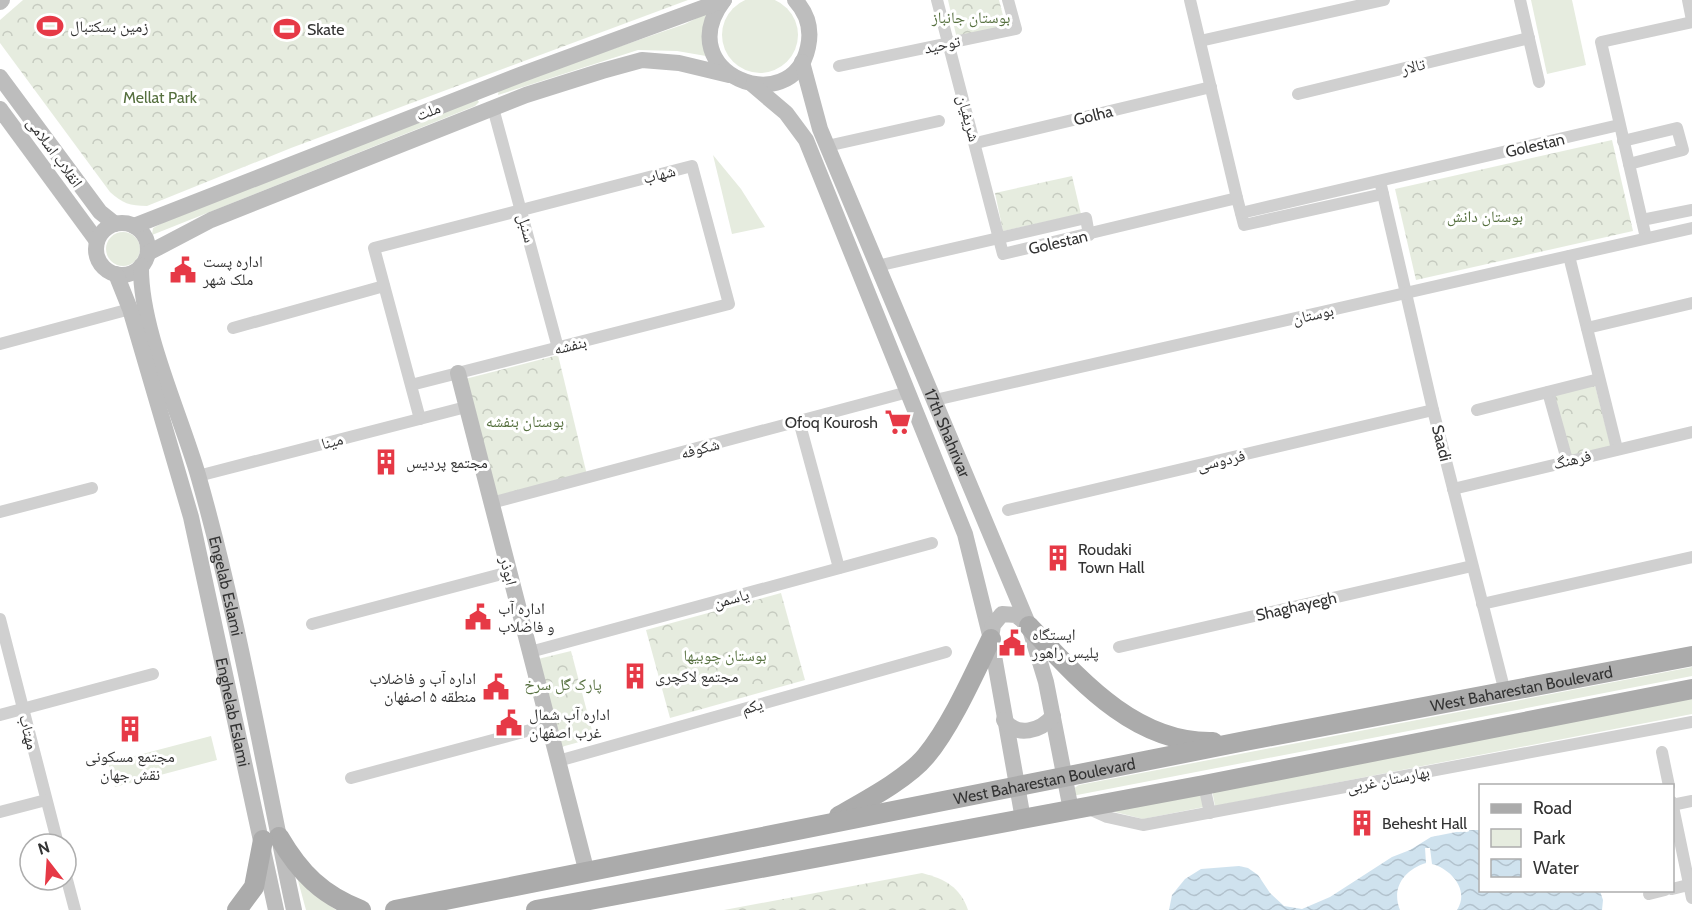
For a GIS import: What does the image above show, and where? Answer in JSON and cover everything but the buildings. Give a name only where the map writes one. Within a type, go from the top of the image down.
[{"type":"main road","points":[[724,0],[711,25],[710,39],[713,53],[729,75]]},
{"type":"main road","name":"ملت","points":[[134,226],[520,75],[724,0]]},
{"type":"main road","points":[[753,85],[767,85],[781,81],[802,62],[810,35],[800,3]]},
{"type":"main road","name":"ملت","points":[[144,259],[210,220],[526,95],[642,60],[679,63],[729,75],[753,85]]},
{"type":"main road","name":"17th Shahrivar","points":[[802,62],[827,146],[1029,626],[1053,716],[1065,777],[1078,809]]},
{"type":"main road","name":"انقلاب اسلامی","points":[[0,78],[100,213],[115,224]]},
{"type":"main road","name":"17th Shahrivar","points":[[753,85],[786,113],[806,140],[964,534],[991,639],[1023,819]]},
{"type":"main road","name":"انقلاب اسلامی","points":[[0,109],[97,241],[98,259],[103,266],[116,274]]},
{"type":"main road","points":[[97,241],[101,233],[115,224],[134,226],[146,237],[144,259],[127,274],[116,274]]},
{"type":"main road","name":"Engelab Eslami","points":[[144,259],[144,306],[198,476],[238,645],[271,839],[294,910]]},
{"type":"main road","name":"Enghelab Eslami","points":[[116,274],[130,309],[191,517],[271,839],[276,910]]},
{"type":"main road","name":"ابوذر","points":[[458,374],[587,873]]},
{"type":"main road","points":[[823,825],[878,794],[926,757],[963,695],[991,639],[993,625],[1002,614],[1016,615],[1092,692],[1144,726],[1203,742],[1245,741]]},
{"type":"main road","name":"West Baharestan Boulevard","points":[[395,910],[1245,741],[1692,656]]},
{"type":"main road","name":"West Baharestan Boulevard","points":[[536,910],[1204,785],[1692,689]]},
{"type":"main road","points":[[1004,720],[1010,728],[1018,731],[1034,730],[1046,724],[1053,716]]},
{"type":"main road","points":[[237,910],[254,887],[271,839],[315,885],[361,910]]},
{"type":"street","name":"شریفیان","points":[[937,0],[999,237]]},
{"type":"street","name":"توحید","points":[[839,66],[1016,29],[1008,0]]},
{"type":"street","points":[[1190,0],[1237,198]]},
{"type":"street","points":[[1200,41],[1384,0]]},
{"type":"street","points":[[1520,0],[1539,82]]},
{"type":"street","points":[[1647,238],[1601,42],[1692,21],[1688,0]]},
{"type":"street","name":"تالار","points":[[1298,94],[1529,38]]},
{"type":"street","name":"Golha","points":[[976,143],[1210,87]]},
{"type":"street","name":"سنبل","points":[[493,108],[558,348]]},
{"type":"street","points":[[827,146],[939,121]]},
{"type":"street","name":"Golestan","points":[[999,237],[1003,254],[1237,198],[1244,225],[1619,125]]},
{"type":"street","points":[[1623,141],[1677,128],[1683,150],[1629,164]]},
{"type":"street","name":"شهاب","points":[[522,210],[692,166],[729,304]]},
{"type":"street","name":"Saadi","points":[[1382,187],[1433,410],[1505,692]]},
{"type":"street","points":[[420,418],[374,248],[522,210]]},
{"type":"street","points":[[1642,220],[1692,210]]},
{"type":"street","name":"بوستان","points":[[935,400],[1692,228]]},
{"type":"street","points":[[877,266],[999,237]]},
{"type":"street","points":[[1569,256],[1617,449]]},
{"type":"street","points":[[233,328],[384,286]]},
{"type":"street","points":[[1587,328],[1692,303]]},
{"type":"street","name":"بنفشه","points":[[411,386],[729,304]]},
{"type":"street","points":[[0,344],[130,309]]},
{"type":"street","points":[[1477,410],[1599,380]]},
{"type":"street","name":"شکوفه","points":[[491,503],[908,392]]},
{"type":"street","points":[[1548,392],[1567,460]]},
{"type":"street","name":"مینا","points":[[198,476],[466,407]]},
{"type":"street","name":"فردوسی","points":[[1008,510],[1433,410]]},
{"type":"street","points":[[799,421],[839,568]]},
{"type":"street","name":"فرهنگ","points":[[1454,489],[1567,460],[1692,432]]},
{"type":"street","points":[[0,512],[92,488]]},
{"type":"street","name":"یاسمن","points":[[530,652],[932,543]]},
{"type":"street","points":[[1482,604],[1692,557]]},
{"type":"street","name":"Shaghayegh","points":[[1119,647],[1472,566]]},
{"type":"street","points":[[312,624],[509,572]]},
{"type":"street","name":"مهتاب","points":[[0,619],[55,832]]},
{"type":"street","name":"یکم","points":[[558,761],[946,652]]},
{"type":"street","points":[[0,715],[153,674]]},
{"type":"street","name":"بهارستان غربی","points":[[1078,809],[1143,825],[1692,722]]},
{"type":"street","points":[[351,778],[549,725]]},
{"type":"street","points":[[1662,752],[1669,784]]},
{"type":"street","points":[[1204,785],[1210,813]]},
{"type":"street","points":[[0,812],[46,800]]},
{"type":"street","points":[[1674,804],[1692,801]]},
{"type":"street","points":[[1674,809],[1691,889],[1674,889]]},
{"type":"street","points":[[70,892],[75,910]]},
{"type":"street","points":[[1649,894],[1660,892]]},
{"type":"green space","points":[[750,-1],[770,-1],[781,4],[791,14],[797,28],[795,49],[787,62],[774,70],[760,73],[746,70],[733,62],[725,49],[722,35],[725,21],[733,8]]},
{"type":"green space","name":"Mellat Park","points":[[23,0],[688,0],[291,148],[147,206],[127,203],[110,192],[0,43],[0,20]]},
{"type":"green space","name":"بوستان جانباز","points":[[948,0],[999,0],[1006,27],[957,39]]},
{"type":"green space","points":[[1531,0],[1572,0],[1586,65],[1547,74]]},
{"type":"green space","points":[[707,13],[703,39],[706,56],[677,51],[638,50],[498,95],[499,88],[685,24]]},
{"type":"green space","points":[[476,98],[479,102],[475,106],[152,235],[153,228],[174,217]]},
{"type":"green space","name":"بوستان دانش","points":[[1612,140],[1633,231],[1416,280],[1395,189]]},
{"type":"green space","points":[[713,155],[741,189],[765,227],[732,234]]},
{"type":"green space","points":[[1072,176],[1081,214],[1003,231],[995,193]]},
{"type":"green space","points":[[123,232],[135,237],[140,249],[135,261],[123,266],[111,261],[106,249],[111,237]]},
{"type":"green space","name":"بوستان بنفشه","points":[[558,355],[587,475],[495,499],[465,379]]},
{"type":"green space","points":[[1595,385],[1611,447],[1570,456],[1553,395]]},
{"type":"green space","name":"بوستان چوبیها","points":[[781,593],[805,680],[670,718],[646,630]]},
{"type":"green space","name":"پارک گل سرخ","points":[[571,651],[594,738],[561,747],[538,659]]},
{"type":"green space","points":[[1692,667],[1692,676],[1072,796],[1071,790],[1079,785]]},
{"type":"green space","points":[[1692,694],[1692,714],[1215,806],[1212,790]]},
{"type":"green space","points":[[211,736],[217,760],[115,787],[108,763]]},
{"type":"green space","points":[[1201,792],[1204,807],[1143,819],[1103,809]]},
{"type":"green space","points":[[922,873],[951,885],[961,895],[968,910],[724,910]]},
{"type":"green space","points":[[297,877],[309,891],[336,910],[306,910]]},
{"type":"water","points":[[1466,830],[1479,830],[1479,892],[1600,892],[1603,900],[1602,910],[1457,910],[1461,895],[1457,881],[1446,870],[1432,864],[1430,848],[1425,848],[1426,863],[1411,870],[1398,887],[1400,910],[1169,910],[1172,895],[1185,879],[1201,869],[1239,866],[1248,868],[1258,875],[1270,893],[1284,906],[1302,909],[1330,897],[1392,857],[1410,850],[1431,837]]},
{"type":"place","name":"زمین بسکتبال","points":[[50,26]]},
{"type":"place","name":"Skate","points":[[287,29]]},
{"type":"place","name":"اداره پست ملک شهر","points":[[183,270]]},
{"type":"place","name":"Ofoq Kourosh","points":[[898,422]]},
{"type":"place","name":"مجتمع پردیس","points":[[386,462]]},
{"type":"place","name":"Roudaki Town Hall","points":[[1058,558]]},
{"type":"place","name":"اداره آب و فاضلاب","points":[[478,617]]},
{"type":"place","name":"ایستگاه پلیس راهور","points":[[1012,643]]},
{"type":"place","name":"مجتمع لاکچری","points":[[635,676]]},
{"type":"place","name":"اداره آب و فاضلاب منطقه ۵ اصفهان","points":[[496,687]]},
{"type":"place","name":"اداره آب شمال غرب اصفهان","points":[[509,723]]},
{"type":"place","name":"مجتمع مسکونی نقش جهان","points":[[130,729]]},
{"type":"place","name":"Behesht Hall","points":[[1362,823]]}]
